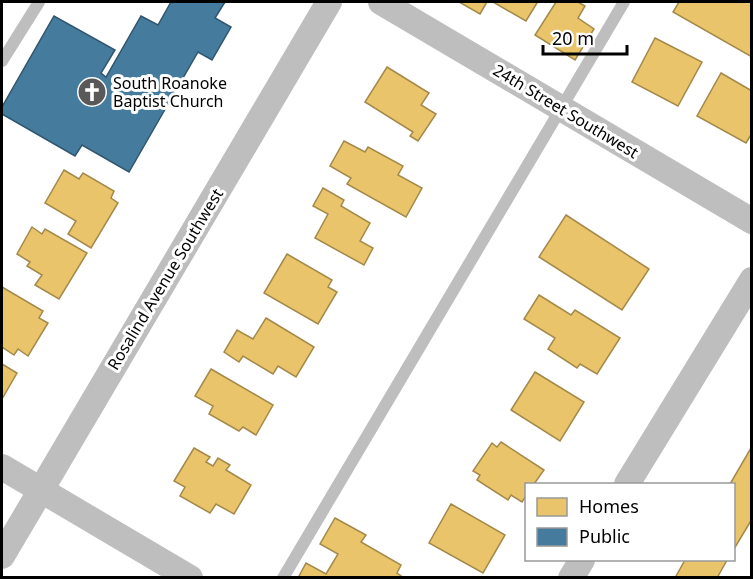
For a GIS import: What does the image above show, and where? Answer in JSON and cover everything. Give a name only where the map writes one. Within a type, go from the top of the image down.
[{"type":"street","name":"Rosalind Avenue Southwest","points":[[2,556],[329,2]]},
{"type":"street","name":"24th Street Southwest","points":[[381,2],[752,221]]},
{"type":"street","points":[[628,483],[752,280]]},
{"type":"street","points":[[2,468],[190,578]]},
{"type":"street","points":[[571,578],[581,561]]},
{"type":"lane","points":[[2,61],[39,2]]},
{"type":"lane","points":[[283,578],[624,2]]},
{"type":"building: Homes","points":[[459,2],[487,2],[480,14]]},
{"type":"building: Homes","points":[[493,2],[535,2],[537,3],[526,21]]},
{"type":"building: Homes","points":[[556,2],[578,2],[585,6],[578,18],[594,29],[575,60],[535,35]]},
{"type":"building: Homes","points":[[679,2],[752,2],[752,57],[673,12]]},
{"type":"building: Homes","points":[[655,38],[702,62],[678,106],[632,82]]},
{"type":"building: Homes","points":[[387,67],[429,93],[421,105],[436,114],[418,141],[410,136],[413,132],[365,102]]},
{"type":"building: Homes","points":[[721,73],[752,91],[752,133],[746,143],[697,116]]},
{"type":"building: Homes","points":[[344,141],[365,152],[368,147],[403,166],[398,175],[422,188],[406,217],[347,184],[351,178],[330,166]]},
{"type":"building: Homes","points":[[64,170],[79,179],[83,173],[114,191],[111,198],[118,203],[91,248],[68,234],[76,221],[45,203]]},
{"type":"building: Homes","points":[[323,188],[344,200],[341,206],[370,223],[360,241],[373,248],[364,265],[315,238],[328,214],[313,206]]},
{"type":"building: Homes","points":[[566,215],[649,269],[622,310],[539,257]]},
{"type":"building: Homes","points":[[32,227],[42,234],[45,229],[87,253],[59,299],[35,285],[42,275],[27,266],[30,262],[17,254]]},
{"type":"building: Homes","points":[[287,254],[332,280],[328,287],[337,292],[318,324],[264,293]]},
{"type":"building: Homes","points":[[2,287],[43,311],[39,318],[48,323],[28,356],[18,349],[14,355],[2,347]]},
{"type":"building: Homes","points":[[539,295],[571,315],[575,310],[620,338],[597,374],[580,364],[577,368],[548,349],[555,338],[524,319]]},
{"type":"building: Homes","points":[[266,318],[314,347],[296,377],[278,366],[273,374],[243,356],[239,362],[224,352],[237,330],[253,339]]},
{"type":"building: Homes","points":[[2,364],[17,373],[2,399]]},
{"type":"building: Homes","points":[[211,369],[273,405],[256,435],[243,427],[239,431],[209,414],[213,406],[195,396]]},
{"type":"building: Homes","points":[[535,372],[584,402],[560,441],[511,410]]},
{"type":"building: Homes","points":[[501,442],[544,470],[535,483],[525,483],[525,498],[522,502],[511,495],[508,500],[477,480],[480,475],[473,471],[492,443],[497,447]]},
{"type":"building: Homes","points":[[194,448],[210,457],[206,462],[213,466],[218,458],[230,465],[226,470],[251,485],[234,514],[216,504],[210,513],[180,496],[185,487],[174,481]]},
{"type":"building: Homes","points":[[751,448],[752,519],[735,547],[735,483],[731,483]]},
{"type":"building: Homes","points":[[451,504],[505,535],[483,573],[429,543]]},
{"type":"building: Homes","points":[[335,518],[366,535],[361,542],[401,565],[397,573],[404,578],[298,578],[306,563],[326,574],[338,554],[320,544]]},
{"type":"building: Homes","points":[[684,561],[726,561],[717,578],[675,578]]},
{"type":"building: Public","name":"South Roanoke Baptist Church","points":[[171,2],[225,2],[215,18],[231,27],[212,60],[198,52],[129,172],[82,145],[75,156],[2,114],[2,107],[54,16],[115,50],[101,73],[106,77],[141,16],[158,25]]},
{"type":"place","name":"South Roanoke Baptist Church","points":[[92,92]]}]
